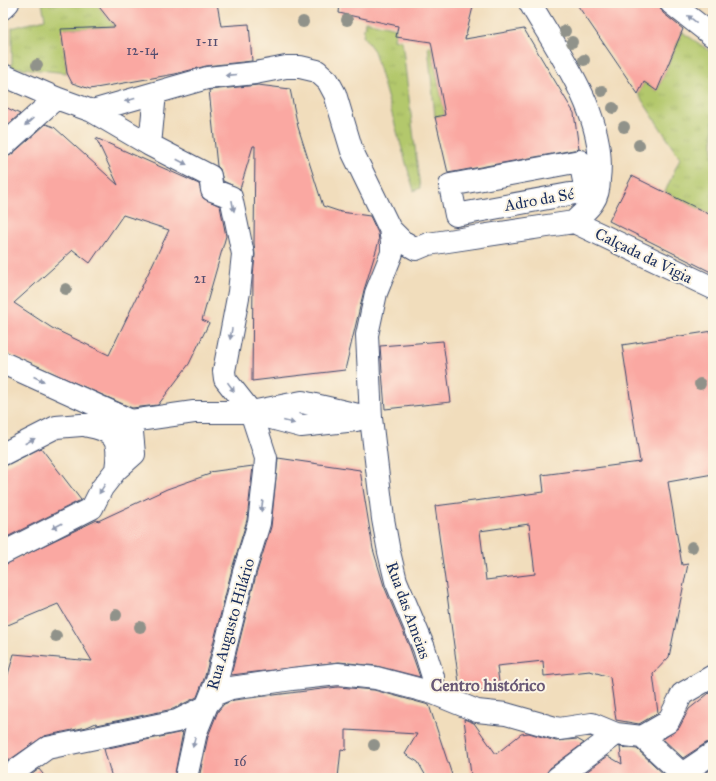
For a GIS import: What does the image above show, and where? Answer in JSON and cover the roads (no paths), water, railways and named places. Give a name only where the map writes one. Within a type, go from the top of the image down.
[{"type":"street","points":[[3,8],[8,3]]},
{"type":"street","points":[[530,3],[574,78],[590,114],[597,141],[600,170],[598,189],[594,202],[574,222]]},
{"type":"street","points":[[671,3],[713,36]]},
{"type":"street","points":[[92,111],[207,78],[255,73],[286,67],[300,67],[317,71],[323,75],[334,94],[355,158],[390,229],[402,241],[422,246]]},
{"type":"street","points":[[3,75],[56,98],[92,111],[150,145],[210,176],[212,190],[231,197],[243,254],[239,292],[224,371],[225,379],[251,412]]},
{"type":"street","points":[[150,145],[155,93]]},
{"type":"street","points":[[3,146],[56,98]]},
{"type":"street","name":"Adro da Sé","points":[[580,161],[586,191],[456,215],[450,185],[580,161]]},
{"type":"street","name":"Adro da Sé","points":[[422,246],[574,222]]},
{"type":"street","name":"Calçada da Vigia","points":[[574,222],[713,288]]},
{"type":"street","name":"Rua das Ameias","points":[[390,229],[392,253],[376,292],[370,313],[367,335],[367,368],[371,418],[382,519],[396,581],[424,648],[433,677],[433,692]]},
{"type":"street","points":[[382,279],[401,257],[422,246]]},
{"type":"street","points":[[3,363],[132,421]]},
{"type":"street","points":[[3,454],[56,427],[132,421],[194,412],[251,412],[302,402],[371,418]]},
{"type":"street","name":"Rua Augusto Hilário","points":[[186,778],[196,732],[217,680],[244,572],[259,523],[266,458],[251,412]]},
{"type":"street","points":[[3,553],[92,508],[102,488],[116,470],[134,454],[132,421]]},
{"type":"street","points":[[82,425],[97,427],[114,436],[119,452],[116,470]]},
{"type":"street","points":[[11,778],[15,771],[47,748],[177,720],[205,707],[216,694],[231,688],[338,674],[376,678],[433,692],[477,711],[506,714],[559,730],[592,724],[616,734],[642,738],[682,776],[713,753]]},
{"type":"street","points":[[642,738],[668,722],[682,694],[713,676]]},
{"type":"street","points":[[557,778],[616,734]]},
{"type":"district","name":"Centro histórico","points":[[488,685]]}]
